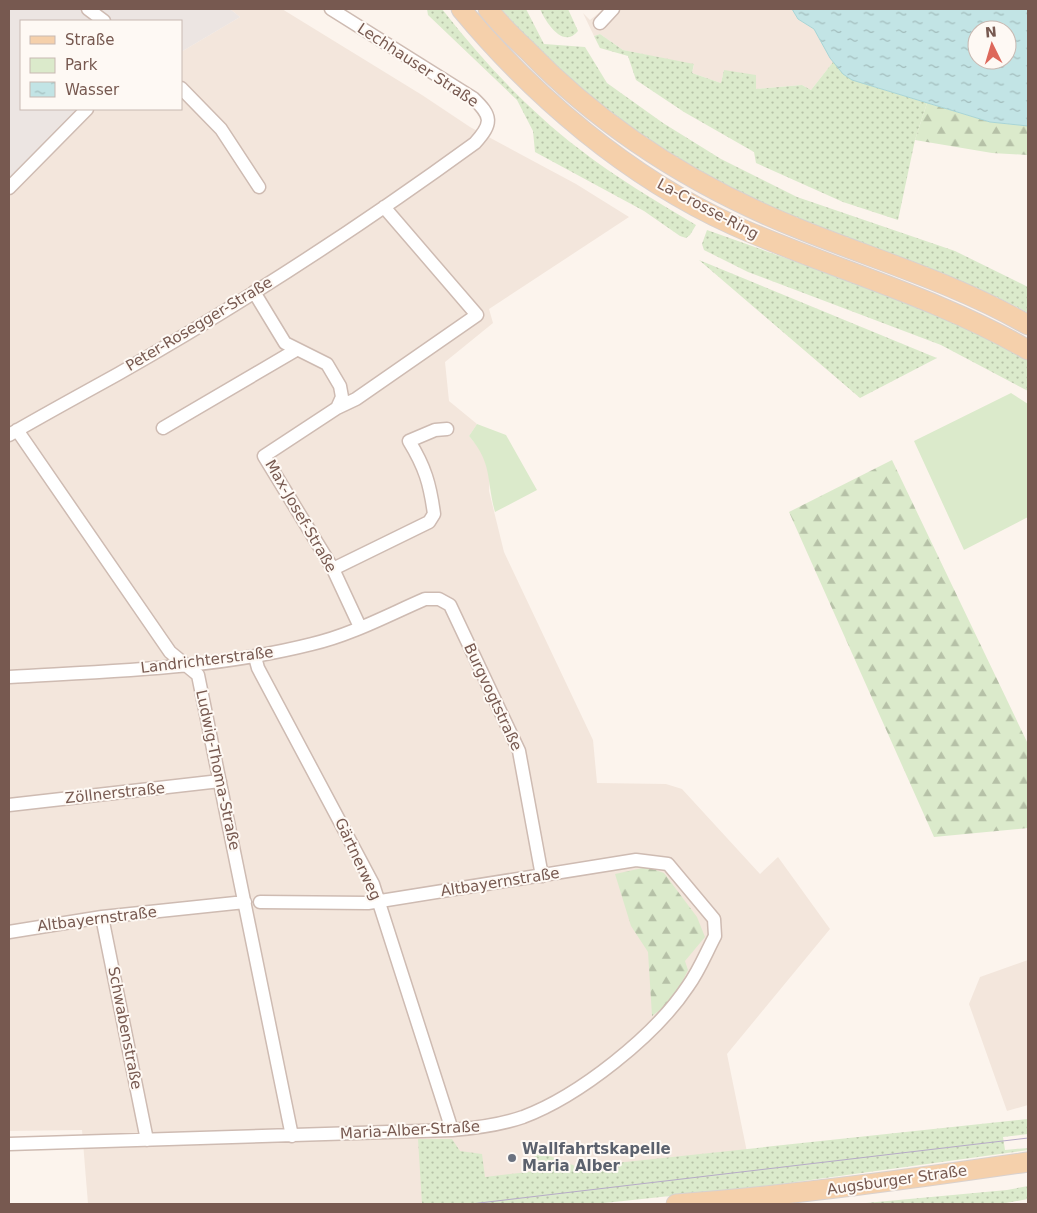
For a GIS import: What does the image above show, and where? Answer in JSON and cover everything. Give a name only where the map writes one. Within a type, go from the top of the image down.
[{"type":"main road","name":"La-Crosse-Ring","points":[[461,9],[503,56],[568,117],[628,163],[690,202],[733,225],[946,308],[1028,350]]},
{"type":"main road","name":"La-Crosse-Ring","points":[[488,9],[500,24],[574,96],[642,146],[698,181],[734,201],[778,220],[951,286],[1028,325]]},
{"type":"main road","name":"Augsburger Straße","points":[[676,1204],[757,1198],[882,1183],[1028,1162]]},
{"type":"street","points":[[88,9],[103,20]]},
{"type":"street","name":"Lechhauser Straße","points":[[331,9],[473,98],[486,110],[489,121],[486,131]]},
{"type":"street","points":[[600,24],[612,9]]},
{"type":"street","points":[[182,89],[221,129],[259,186]]},
{"type":"street","points":[[9,188],[86,110]]},
{"type":"street","name":"Peter-Rosegger-Straße","points":[[13,432],[118,374],[254,292],[384,207],[475,142],[486,131]]},
{"type":"street","name":"Max-Josef-Straße","points":[[360,627],[333,569],[264,456],[337,408],[356,398],[477,315],[384,207]]},
{"type":"street","points":[[254,292],[285,343],[327,364],[340,386],[342,397],[337,408]]},
{"type":"street","points":[[163,428],[296,350]]},
{"type":"street","points":[[333,569],[429,522],[434,514],[431,488],[423,464],[409,441],[435,430],[447,429]]},
{"type":"street","name":"Ludwig-Thoma-Straße","points":[[13,432],[170,652],[189,665],[198,675],[292,1136]]},
{"type":"street","name":"Landrichterstraße","points":[[9,677],[189,665],[255,657],[314,644],[360,627],[425,599]]},
{"type":"street","name":"Burgvogtstraße","points":[[425,599],[439,600],[450,605],[519,751],[542,876]]},
{"type":"street","name":"Gärtnerweg","points":[[255,657],[258,668],[373,884],[452,1130]]},
{"type":"street","name":"Zöllnerstraße","points":[[9,805],[220,781]]},
{"type":"street","name":"Altbayernstraße","points":[[260,902],[379,902],[393,898],[636,860],[668,864],[714,919]]},
{"type":"street","name":"Altbayernstraße","points":[[9,932],[102,917],[245,902]]},
{"type":"street","name":"Schwabenstraße","points":[[102,917],[147,1140]]},
{"type":"street","name":"Maria-Alber-Straße","points":[[9,1144],[452,1130],[485,1127],[523,1117],[578,1088],[615,1062],[672,1007],[689,985],[715,936],[714,919]]},
{"type":"shaded area","points":[[9,9],[230,9],[240,17],[182,51],[182,20],[20,20],[20,110],[87,110],[9,188]]},
{"type":"shaded area","points":[[230,9],[282,9],[422,95],[470,127],[576,184],[629,217],[489,309],[493,323],[445,362],[449,401],[477,424],[469,436],[487,462],[490,475],[489,491],[504,552],[593,740],[597,783],[666,784],[682,789],[760,874],[778,857],[830,929],[727,1054],[748,1157],[434,1204],[88,1204],[82,1130],[9,1131],[9,188],[87,110],[182,110],[182,51],[240,17]]},
{"type":"shaded area","points":[[604,9],[792,9],[798,19],[814,29],[833,62],[811,90],[802,85],[756,89],[724,70],[721,83],[692,73],[694,65],[623,50],[600,34],[594,36],[583,13],[590,20]]},
{"type":"shaded area","points":[[1028,960],[1028,1105],[1007,1111],[969,1004],[980,977]]},
{"type":"green space","points":[[427,9],[442,9],[506,83],[559,133],[621,179],[696,225],[690,235],[686,238],[680,236],[644,211],[535,152],[533,131],[517,100],[428,15]]},
{"type":"green space","points":[[501,9],[526,9],[544,44],[585,47],[607,83],[663,123],[721,159],[797,197],[955,251],[1028,287],[1028,313],[971,285],[794,217],[728,186],[696,168],[635,130],[577,85],[537,49]]},
{"type":"green space","points":[[540,9],[568,9],[578,31],[572,36],[561,36],[550,26]]},
{"type":"green space","points":[[600,34],[623,50],[694,64],[692,73],[721,83],[724,70],[756,75],[756,89],[802,85],[811,90],[833,62],[852,80],[927,103],[915,140],[898,220],[843,202],[756,163],[754,152],[684,112],[636,80],[628,56],[600,48],[594,36]]},
{"type":"green space","points":[[927,103],[990,122],[1028,126],[1028,155],[992,153],[915,140]]},
{"type":"green space","points":[[707,230],[931,310],[1028,359],[1028,391],[941,345],[748,272],[704,250],[702,244]]},
{"type":"green space","points":[[699,260],[927,354],[937,358],[860,398]]},
{"type":"green space","points":[[1011,393],[1028,404],[1028,517],[964,550],[914,441]]},
{"type":"green space","points":[[477,424],[506,435],[537,490],[495,512],[488,472],[482,455],[469,436]]},
{"type":"green space","points":[[892,460],[1028,744],[1028,828],[934,837],[789,512]]},
{"type":"green space","points":[[647,867],[664,873],[697,917],[705,937],[685,961],[688,970],[674,999],[652,1016],[648,952],[631,926],[615,874]]},
{"type":"green space","points":[[1028,1119],[1028,1134],[1003,1137],[1005,1150],[1028,1148],[1028,1150],[774,1185],[595,1204],[422,1204],[418,1139],[452,1139],[460,1151],[482,1154],[485,1177],[537,1171],[534,1150],[578,1167]]},
{"type":"green space","points":[[1028,1186],[1028,1199],[1006,1203],[855,1204],[1007,1190]]},
{"type":"water","points":[[792,9],[1028,9],[1028,126],[990,122],[852,80],[843,74],[830,58],[814,29],[798,19]]},
{"type":"tram line","points":[[471,1204],[1028,1138]]},
{"type":"place","name":"Wallfahrtskapelle Maria Alber","points":[[512,1158]]}]
